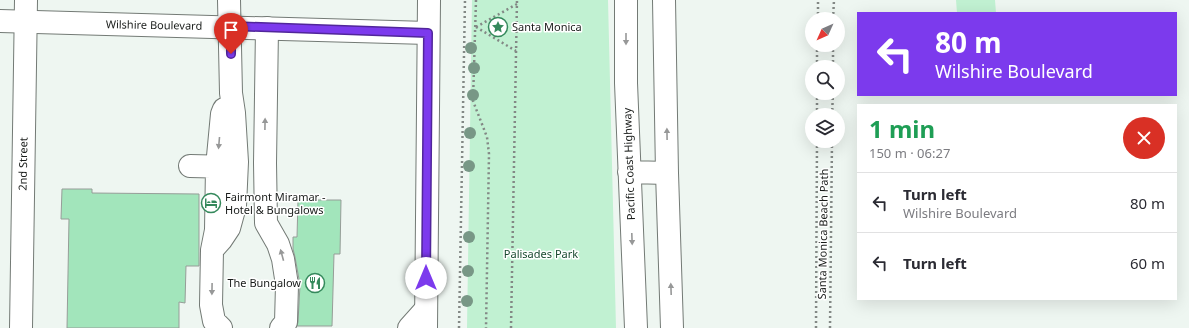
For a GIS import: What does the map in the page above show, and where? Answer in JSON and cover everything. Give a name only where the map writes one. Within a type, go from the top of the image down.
[{"type":"main road","name":"2nd Street","points":[[21,328],[26,0]]},
{"type":"main road","points":[[221,328],[214,321],[212,305],[212,250],[230,166],[222,114],[231,93],[230,0]]},
{"type":"main road","points":[[410,328],[426,318],[429,0]]},
{"type":"main road","name":"Pacific Coast Highway","points":[[626,0],[626,83],[636,328]]},
{"type":"main road","points":[[664,0],[667,173],[672,328]]},
{"type":"main road","name":"Wilshire Boulevard","points":[[0,21],[231,26],[428,33]]},
{"type":"main road","points":[[267,28],[264,163],[266,223],[278,244],[283,259],[287,284],[286,322],[281,328]]},
{"type":"main road","points":[[190,166],[230,166],[264,163]]},
{"type":"main road","points":[[630,172],[667,173]]},
{"type":"path","points":[[459,328],[465,0]]},
{"type":"path","points":[[476,0],[473,101],[487,137],[489,154],[486,328]]},
{"type":"path","points":[[511,328],[517,0]]},
{"type":"path","points":[[818,0],[818,12]]},
{"type":"path","points":[[834,0],[834,12]]},
{"type":"path","points":[[475,27],[516,4]]},
{"type":"path","points":[[475,27],[516,51]]},
{"type":"path","points":[[468,70],[474,70]]},
{"type":"path","points":[[816,328],[817,148]]},
{"type":"path","name":"Santa Monica Beach Path","points":[[830,328],[832,148]]},
{"type":"green space","name":"Palisades Park","points":[[472,0],[608,0],[616,328],[467,328]]},
{"type":"green space","points":[[956,0],[995,0],[996,12],[957,12]]},
{"type":"building","points":[[62,189],[92,189],[92,193],[199,194],[199,266],[186,266],[185,303],[179,302],[179,328],[67,328],[69,219],[61,219]]},
{"type":"building","points":[[298,200],[341,200],[340,254],[334,254],[332,326],[297,326],[300,285],[293,249],[293,237],[297,237]]},
{"type":"place","name":"Santa Monica","points":[[498,27]]},
{"type":"place","name":"Fairmont Miramar - Hotel & Bungalows","points":[[211,203]]},
{"type":"place","name":"The Bungalow","points":[[315,283]]},
{"type":"route","points":[[231,54],[231,26],[279,29],[428,33],[426,278]]}]
